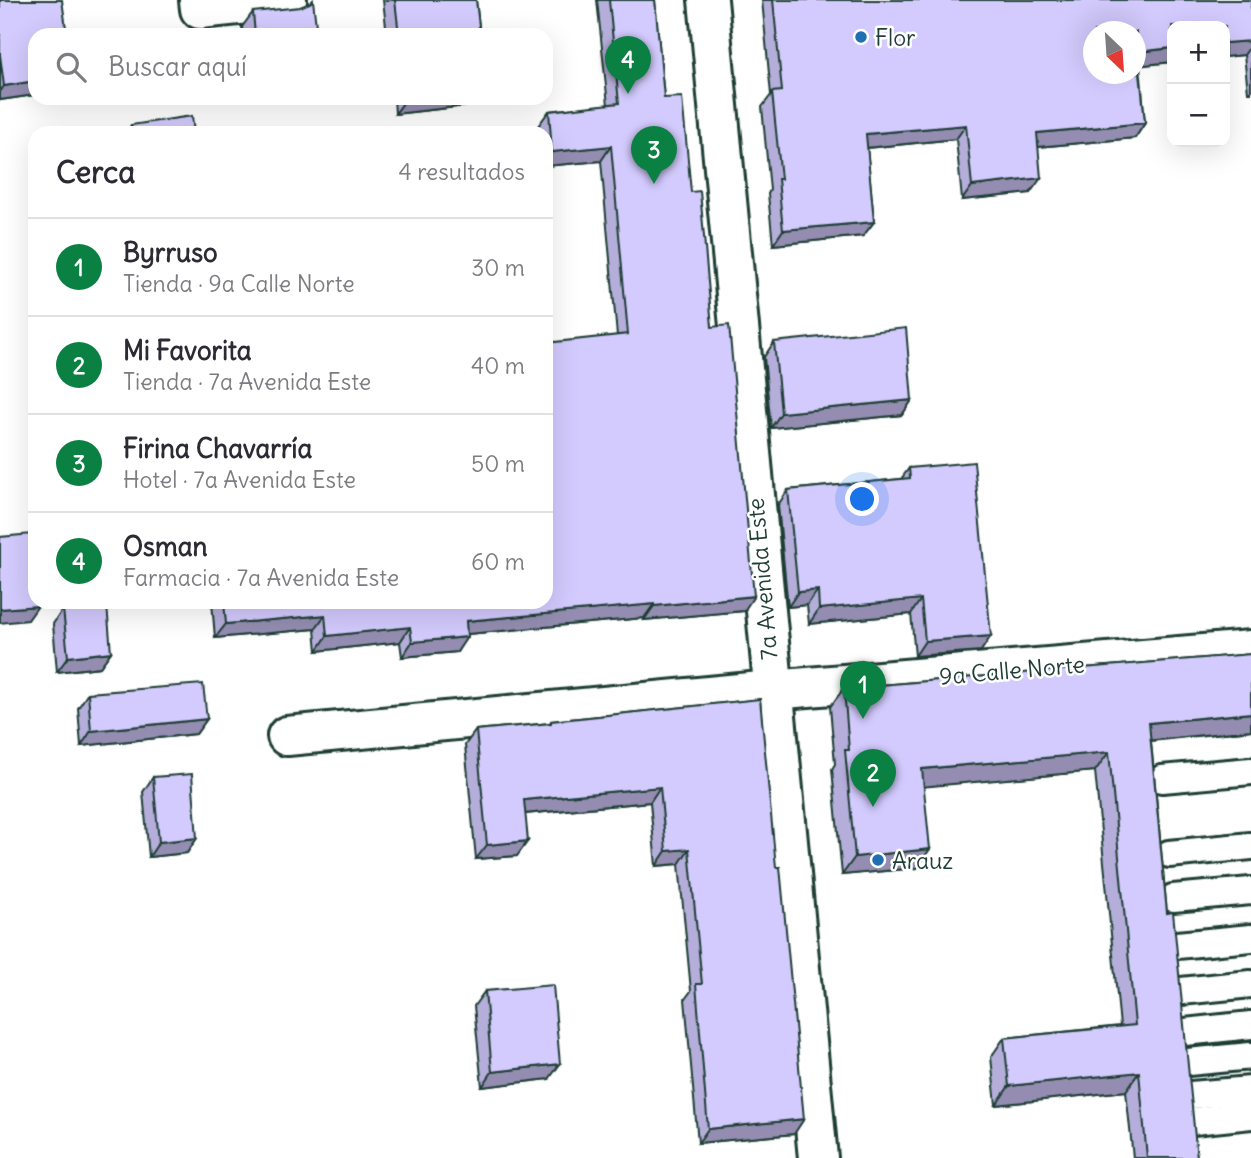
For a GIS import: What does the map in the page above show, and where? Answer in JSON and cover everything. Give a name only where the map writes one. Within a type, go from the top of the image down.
[{"type":"street","points":[[199,0],[200,9],[287,0]]},
{"type":"street","name":"7a Avenida Este","points":[[708,0],[818,1158]]},
{"type":"street","name":"9a Calle Norte","points":[[287,736],[772,690],[1251,650]]},
{"type":"lane","points":[[1162,779],[1251,771]]},
{"type":"lane","points":[[1169,854],[1251,846]]},
{"type":"lane","points":[[1173,898],[1251,891]]},
{"type":"lane","points":[[1177,945],[1251,938]]},
{"type":"lane","points":[[1181,991],[1251,984]]},
{"type":"lane","points":[[1185,1032],[1251,1025]]},
{"type":"lane","points":[[1188,1062],[1251,1056]]},
{"type":"lane","points":[[1251,1090],[1192,1108],[1251,1115]]},
{"type":"building","points":[[0,0],[62,0],[66,28],[28,28],[28,82],[4,86],[0,55]]},
{"type":"building","points":[[313,0],[316,28],[254,28],[253,12],[300,7]]},
{"type":"building","points":[[395,0],[476,0],[479,28],[398,28]]},
{"type":"building","points":[[609,0],[655,0],[664,98],[682,97],[691,192],[700,191],[712,327],[729,325],[754,596],[466,621],[467,637],[412,642],[410,627],[327,636],[325,615],[226,624],[225,609],[553,609],[553,342],[628,334],[611,146],[553,152],[553,126],[550,126],[549,111],[619,103]]},
{"type":"building","points":[[773,0],[1251,0],[1251,41],[1230,43],[1230,21],[1167,21],[1167,49],[1146,51],[1146,21],[1083,21],[1083,84],[1141,84],[1145,123],[1037,133],[1041,178],[972,186],[966,125],[866,134],[874,222],[783,230],[772,92],[782,91]]},
{"type":"building","points":[[192,116],[193,126],[131,126]]},
{"type":"building","points":[[906,328],[912,400],[781,413],[774,342]]},
{"type":"building","points":[[974,462],[991,636],[925,641],[921,599],[819,609],[818,590],[798,592],[788,490],[910,478],[909,468]]},
{"type":"building","points":[[28,534],[28,607],[0,609],[0,537]]},
{"type":"building","points":[[63,609],[107,609],[111,652],[68,657]]},
{"type":"building","points":[[1251,654],[1251,713],[1149,723],[1167,913],[1173,912],[1197,1158],[1147,1158],[1139,1072],[1009,1086],[1004,1038],[1135,1025],[1109,752],[922,769],[930,849],[855,857],[845,750],[849,750],[844,688]]},
{"type":"building","points":[[203,684],[207,719],[91,731],[88,693]]},
{"type":"building","points":[[760,699],[776,867],[780,867],[804,1119],[708,1129],[696,984],[702,984],[689,849],[666,851],[660,787],[524,800],[528,841],[487,845],[476,730]]},
{"type":"building","points":[[192,774],[197,838],[159,842],[153,777]]},
{"type":"building","points":[[553,985],[560,1064],[492,1072],[485,991]]},
{"type":"place","name":"Flor","points":[[861,37]]},
{"type":"place","name":"Osman","points":[[628,94]]},
{"type":"place","name":"Firina Chavarría","points":[[654,184]]},
{"type":"place","name":"Byrruso","points":[[863,719]]},
{"type":"place","name":"Mi Favorita","points":[[873,807]]},
{"type":"place","name":"Arauz","points":[[878,860]]}]
